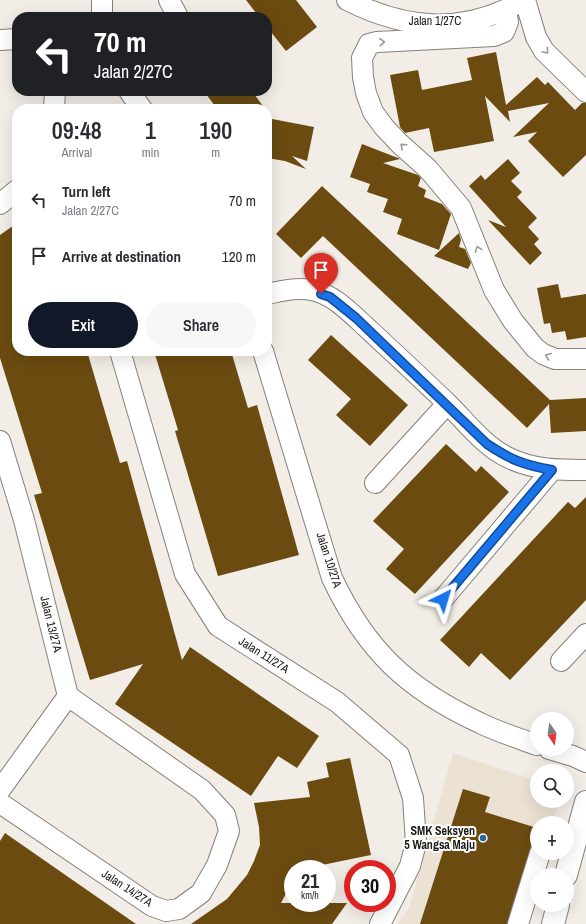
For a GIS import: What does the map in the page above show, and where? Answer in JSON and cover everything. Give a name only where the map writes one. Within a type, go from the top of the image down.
[{"type":"main road","points":[[568,868],[586,802]]},
{"type":"main road","points":[[553,924],[556,912]]},
{"type":"street","points":[[102,0],[102,12]]},
{"type":"street","points":[[169,0],[175,12]]},
{"type":"street","name":"Jalan 1/27C","points":[[347,0],[367,10],[398,21],[420,24],[451,24],[471,21],[506,11],[525,0]]},
{"type":"street","points":[[525,0],[536,37],[544,50],[586,92]]},
{"type":"street","points":[[506,11],[508,22],[504,32],[494,36],[377,42],[369,44],[362,58],[366,93],[373,112],[384,127],[428,169],[461,208],[494,290],[513,321],[535,348],[543,354],[555,359],[586,359]]},
{"type":"street","points":[[0,40],[12,39]]},
{"type":"street","points":[[0,204],[12,194]]},
{"type":"street","points":[[272,293],[295,289],[313,290],[330,297],[356,318],[487,444],[507,457],[524,465],[552,470],[586,470]]},
{"type":"street","name":"Jalan 11/27A","points":[[121,356],[184,574],[218,626],[337,702],[399,755],[413,798],[416,843],[410,866],[380,924]]},
{"type":"street","name":"Jalan 10/27A","points":[[265,356],[332,578],[346,607],[363,634],[384,659],[421,691],[480,723],[530,742]]},
{"type":"street","points":[[375,483],[447,404]]},
{"type":"street","name":"Jalan 13/27A","points":[[0,441],[24,520],[68,696]]},
{"type":"street","points":[[443,599],[552,470]]},
{"type":"street","points":[[561,661],[586,634]]},
{"type":"street","points":[[0,790],[68,696]]},
{"type":"street","name":"Jalan 14/27A","points":[[0,803],[152,906],[166,911],[179,909],[201,893],[217,865],[229,831],[225,814],[202,790],[68,696]]},
{"type":"street","points":[[518,924],[538,860]]},
{"type":"shaded area","name":"SMK Seksyen 5 Wangsa Maju","points":[[453,753],[530,779],[530,808],[557,808],[554,816],[530,816],[530,860],[536,860],[534,868],[530,868],[530,886],[522,924],[397,924],[409,908]]},
{"type":"building","points":[[246,0],[296,0],[317,27],[286,51],[272,33],[272,12],[255,12]]},
{"type":"building","points":[[496,52],[506,105],[537,77],[545,85],[548,82],[575,110],[582,103],[586,103],[586,155],[563,177],[528,141],[537,132],[513,137],[549,103],[508,111],[510,122],[485,96],[494,141],[434,152],[429,128],[405,133],[400,127],[390,75],[418,70],[422,90],[472,80],[467,58]]},
{"type":"building","points":[[208,96],[256,96],[261,104],[213,104]]},
{"type":"building","points":[[272,119],[314,127],[307,161],[292,156],[306,169],[285,161],[272,159]]},
{"type":"building","points":[[362,144],[400,159],[383,163],[418,175],[421,178],[418,186],[426,190],[424,197],[442,204],[451,214],[439,250],[397,234],[402,219],[383,212],[388,199],[367,192],[370,184],[350,177]]},
{"type":"building","points":[[508,159],[520,173],[511,181],[522,192],[517,197],[537,218],[528,227],[539,239],[534,244],[542,253],[530,265],[488,220],[506,227],[469,186],[481,175],[485,180]]},
{"type":"building","points":[[322,186],[550,400],[586,398],[586,431],[551,433],[549,404],[527,428],[323,236],[301,258],[276,234]]},
{"type":"building","points":[[12,227],[12,356],[88,356],[120,463],[127,461],[182,660],[190,647],[319,736],[297,768],[278,756],[251,796],[115,704],[143,664],[90,680],[34,495],[42,493],[0,358],[0,235]]},
{"type":"building","points":[[459,233],[461,240],[459,247],[465,249],[471,263],[468,269],[434,256]]},
{"type":"building","points":[[558,284],[561,298],[586,294],[586,337],[567,340],[565,331],[552,333],[550,323],[544,324],[537,288]]},
{"type":"building","points":[[331,335],[408,405],[370,446],[336,415],[351,399],[308,360]]},
{"type":"building","points":[[156,356],[232,356],[248,408],[257,405],[299,555],[218,576],[175,431],[178,430]]},
{"type":"building","points":[[446,444],[476,472],[481,466],[509,492],[415,594],[386,569],[404,549],[373,521]]},
{"type":"building","points":[[586,497],[586,600],[510,680],[481,653],[469,667],[440,640],[568,502],[575,508]]},
{"type":"building","points":[[350,758],[371,855],[336,862],[336,860],[284,860],[284,897],[281,903],[284,903],[284,912],[336,912],[336,903],[344,903],[344,907],[332,924],[191,924],[227,899],[247,875],[260,845],[259,827],[254,803],[310,797],[307,782],[329,777],[326,763]]},
{"type":"building","points":[[463,789],[490,797],[485,812],[530,826],[530,850],[507,924],[420,924]]},
{"type":"building","points":[[5,833],[136,924],[0,924],[0,841]]},
{"type":"place","name":"SMK Seksyen 5 Wangsa Maju","points":[[483,838]]},
{"type":"route","points":[[321,294],[330,297],[356,318],[437,394],[487,444],[507,457],[524,465],[552,470],[443,599]]}]
